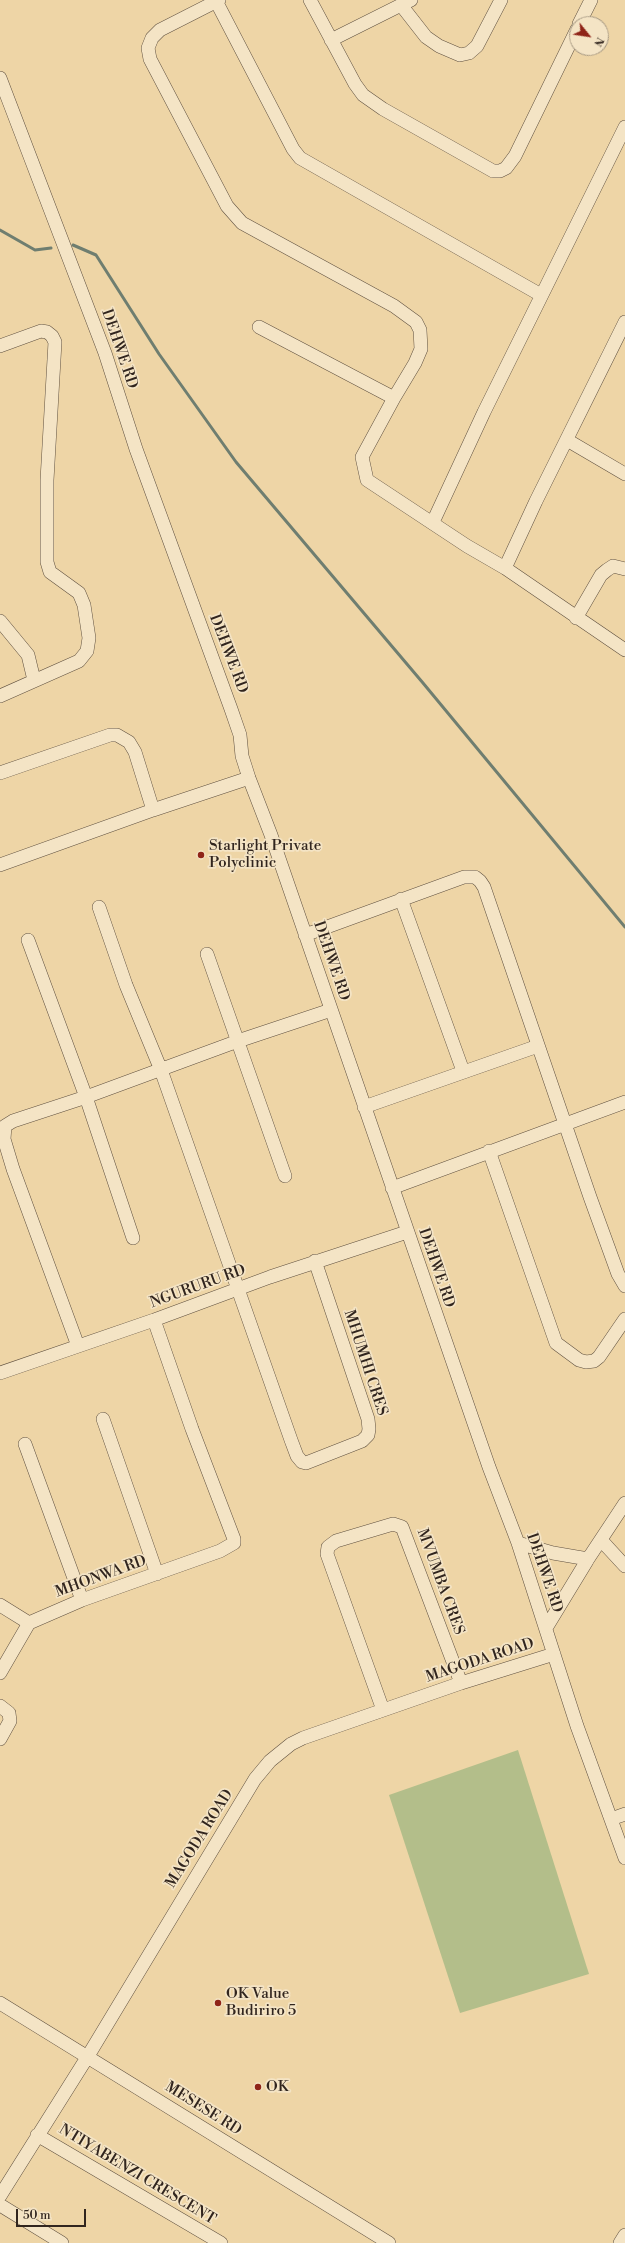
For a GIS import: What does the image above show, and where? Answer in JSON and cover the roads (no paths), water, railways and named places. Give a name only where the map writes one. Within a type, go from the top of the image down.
[{"type":"street","points":[[310,0],[355,84],[372,102],[493,171],[500,171],[506,168],[515,156],[569,45]]},
{"type":"street","points":[[331,40],[406,2],[426,36],[439,46],[460,55],[469,53],[476,46],[501,0]]},
{"type":"street","points":[[584,16],[591,0]]},
{"type":"street","points":[[541,295],[300,158],[293,149],[218,1],[160,30],[152,38],[148,48],[150,59],[233,214],[242,223],[394,306],[416,322],[421,335],[421,349],[416,364],[394,398],[362,457],[364,475],[372,486],[433,522],[467,546],[505,568],[576,618],[625,650]]},
{"type":"street","name":"DEHWE RD","points":[[0,78],[105,353],[136,450],[231,709],[240,735],[242,756],[249,778],[305,935],[486,1460],[518,1543],[577,1726],[625,1858]]},
{"type":"street","points":[[433,522],[541,295],[625,127]]},
{"type":"street","points":[[505,568],[625,322]]},
{"type":"street","points":[[259,327],[394,398]]},
{"type":"street","points":[[0,346],[41,331],[47,332],[52,336],[55,342],[47,480],[47,562],[50,572],[79,593],[84,605],[89,638],[87,651],[79,661],[0,696]]},
{"type":"street","points":[[567,440],[625,474]]},
{"type":"street","points":[[576,618],[604,572],[613,566],[625,569]]},
{"type":"street","points":[[0,621],[28,655],[34,680]]},
{"type":"street","points":[[2,770],[110,735],[117,735],[129,742],[135,752],[153,810]]},
{"type":"street","points":[[0,865],[153,810],[249,778]]},
{"type":"street","points":[[305,935],[464,877],[475,878],[480,881],[484,888],[565,1125],[616,1267],[625,1286]]},
{"type":"street","points":[[401,899],[464,1071]]},
{"type":"street","points":[[99,907],[126,985],[161,1070],[237,1290]]},
{"type":"street","points":[[28,940],[86,1097],[133,1238]]},
{"type":"street","points":[[207,954],[285,1176]]},
{"type":"street","points":[[78,1346],[13,1169],[3,1132],[5,1126],[13,1120],[86,1097],[238,1041],[331,1010]]},
{"type":"street","points":[[364,1107],[538,1046]]},
{"type":"street","points":[[392,1188],[625,1102]]},
{"type":"street","points":[[490,1151],[556,1343],[579,1360],[586,1362],[594,1361],[599,1358],[625,1319]]},
{"type":"street","name":"NGURURU RD","points":[[0,1372],[154,1320],[315,1262],[407,1232]]},
{"type":"street","name":"MHUMHI CRES","points":[[237,1290],[292,1445],[297,1456],[302,1462],[306,1463],[362,1441],[368,1435],[369,1428],[368,1419],[315,1262]]},
{"type":"street","name":"MHONWA RD","points":[[29,1623],[82,1600],[157,1574],[230,1546],[234,1543],[234,1539],[192,1429],[154,1320]]},
{"type":"street","points":[[103,1419],[157,1574]]},
{"type":"street","points":[[25,1444],[82,1600]]},
{"type":"street","name":"MAGODA ROAD","points":[[546,1628],[588,1559],[625,1503]]},
{"type":"street","name":"MVUMBA CRES","points":[[383,1710],[327,1554],[328,1547],[336,1541],[393,1524],[402,1526],[461,1683]]},
{"type":"street","points":[[601,1540],[625,1566]]},
{"type":"street","points":[[518,1543],[553,1553],[588,1559]]},
{"type":"street","points":[[0,1605],[29,1623],[0,1673]]},
{"type":"street","name":"MAGODA ROAD","points":[[0,2196],[88,2056],[251,1786],[270,1761],[290,1744],[303,1738],[461,1683],[554,1654]]},
{"type":"street","points":[[0,1706],[9,1713],[10,1721],[0,1739]]},
{"type":"street","points":[[611,1819],[625,1814]]},
{"type":"street","name":"MESESE RD","points":[[0,2003],[389,2243]]},
{"type":"street","name":"NTIYABENZI CRESCENT","points":[[38,2134],[221,2243]]},
{"type":"street","points":[[0,2205],[62,2243]]},
{"type":"street","points":[[620,2243],[625,2235]]},
{"type":"waterway","points":[[0,230],[35,250],[51,248]]},
{"type":"waterway","points":[[73,245],[96,255],[159,354],[236,462],[423,683],[625,927]]},
{"type":"place","name":"Starlight Private Polyclinic","points":[[201,855]]},
{"type":"place","name":"OK Value Budiriro 5","points":[[218,2003]]},
{"type":"place","name":"OK","points":[[258,2087]]}]
